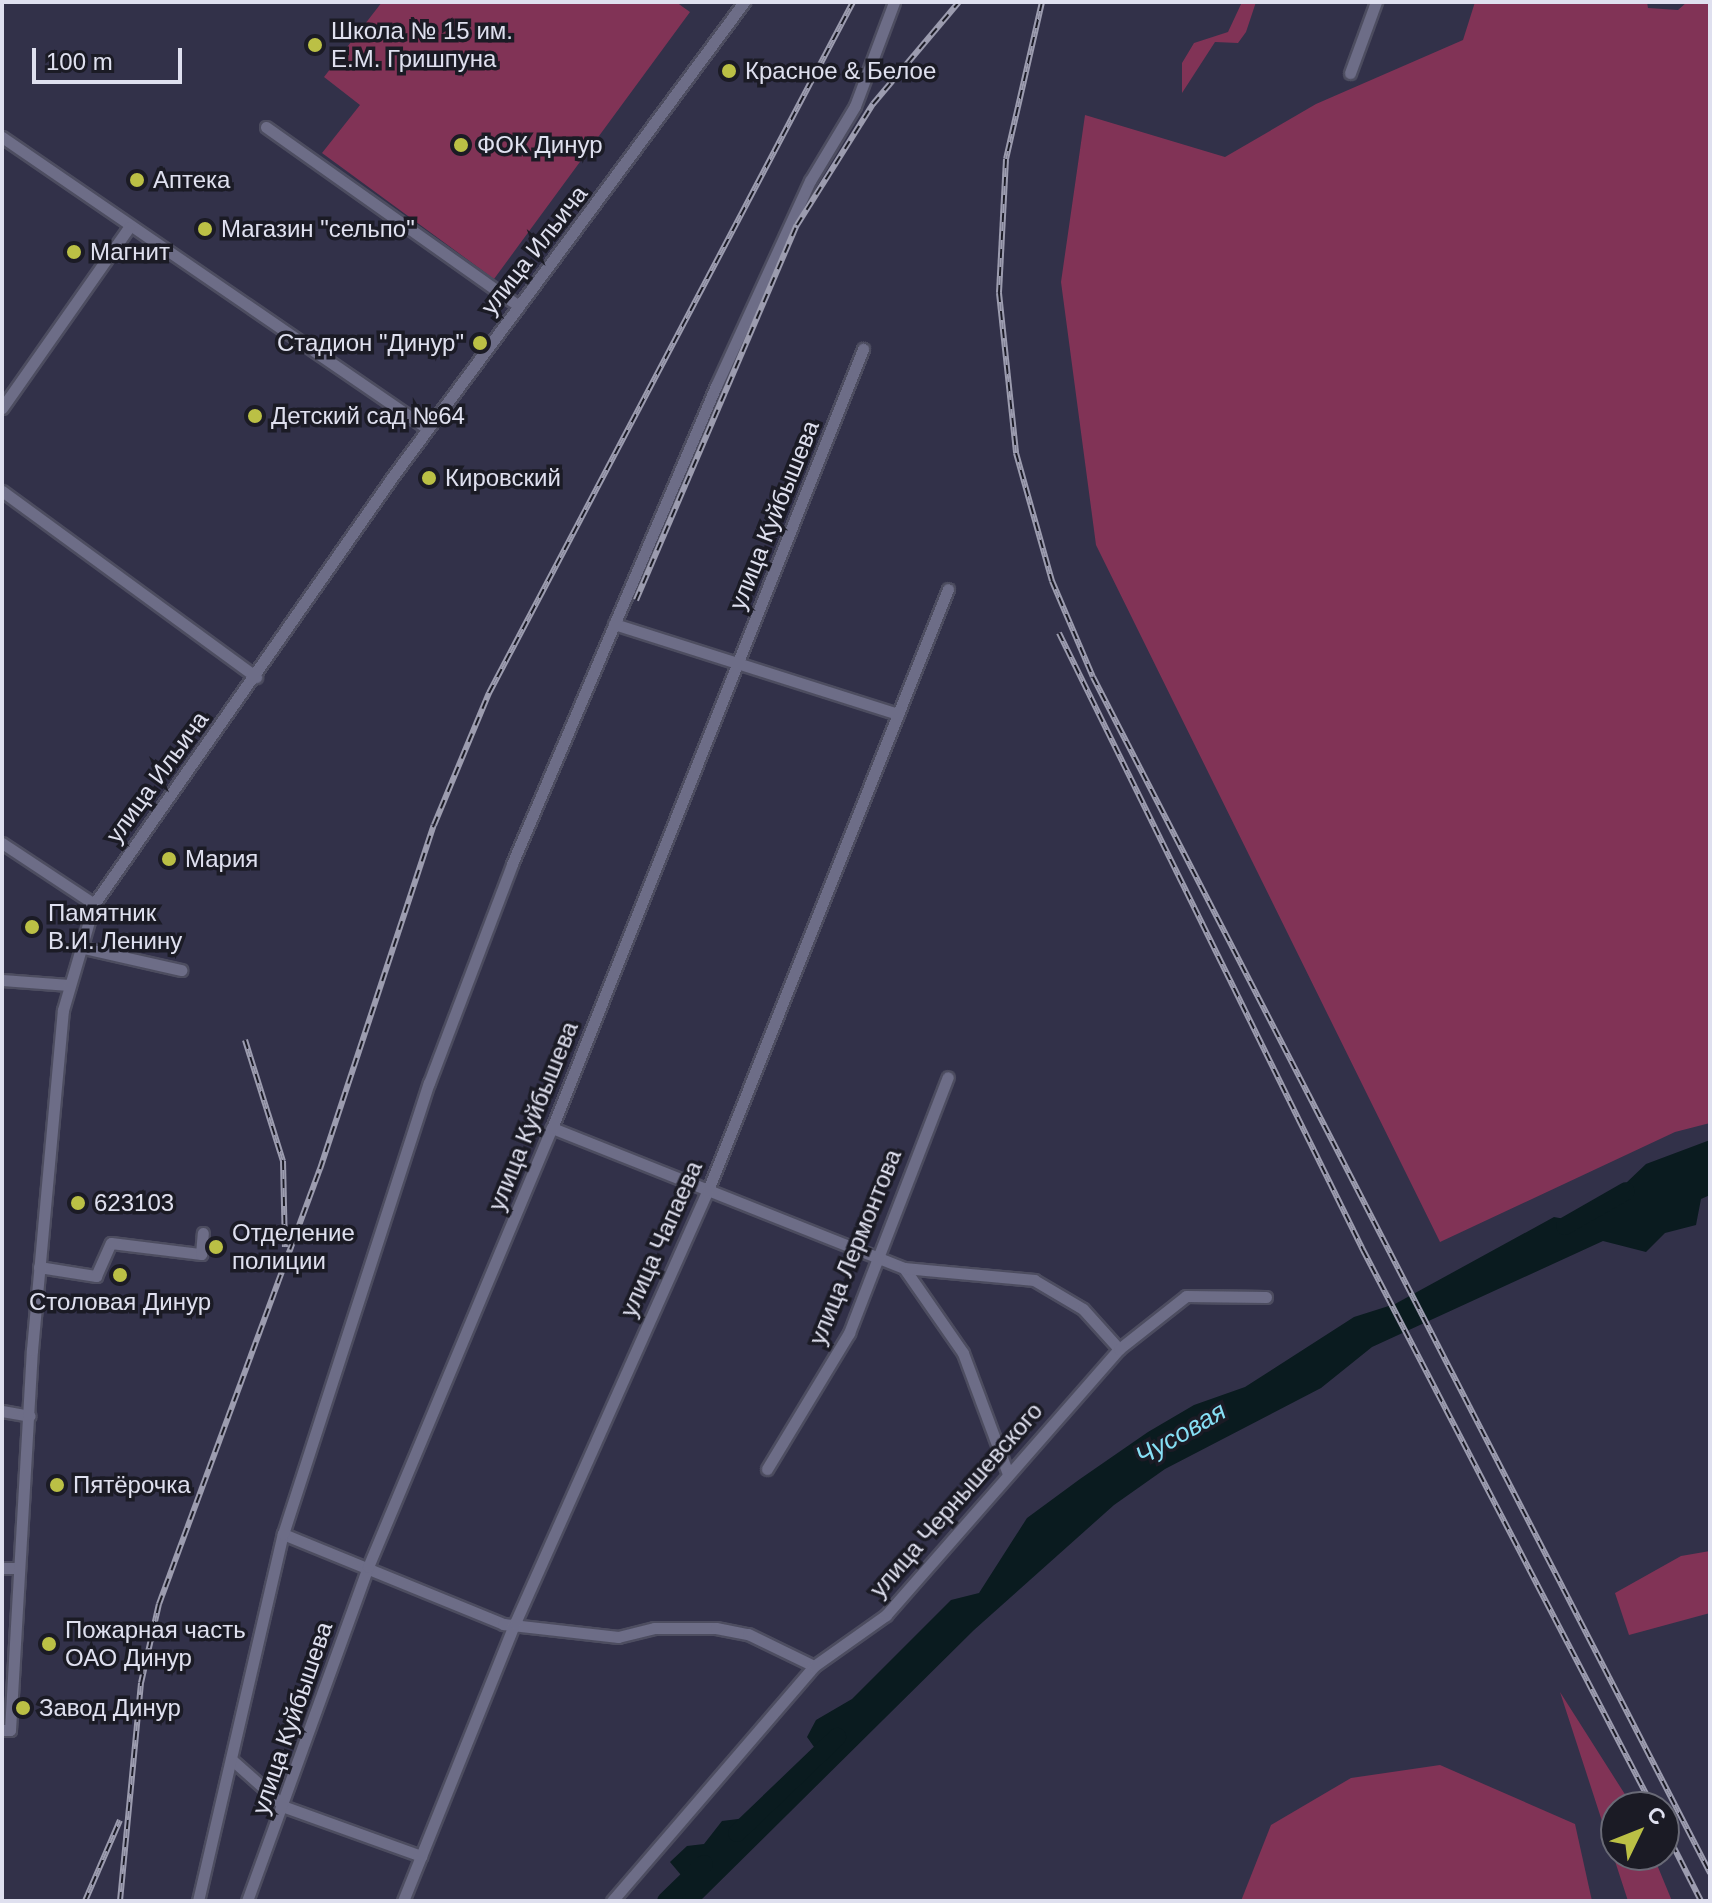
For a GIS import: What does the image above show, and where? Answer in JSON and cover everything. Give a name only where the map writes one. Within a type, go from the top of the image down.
[{"type":"street","name":"улица Ильича","points":[[6,1730],[39,1267],[69,985],[94,904],[428,429],[744,2]]},
{"type":"street","points":[[198,1901],[283,1534],[435,1068],[614,624],[810,181],[855,106],[894,2]]},
{"type":"street","points":[[1350,73],[1376,2]]},
{"type":"street","points":[[266,127],[519,306]]},
{"type":"street","points":[[2,137],[129,227],[298,334],[428,429]]},
{"type":"street","points":[[3,403],[129,227]]},
{"type":"street","name":"улица Куйбышева","points":[[247,1901],[285,1807],[368,1567],[552,1128],[863,349]]},
{"type":"street","points":[[2,491],[256,677]]},
{"type":"street","name":"улица Чапаева","points":[[403,1901],[515,1623],[708,1190],[948,589]]},
{"type":"street","points":[[614,624],[898,714]]},
{"type":"street","points":[[2,843],[94,904]]},
{"type":"street","points":[[79,947],[181,970]]},
{"type":"street","points":[[2,980],[69,985]]},
{"type":"street","name":"улица Лермонтова","points":[[767,1469],[849,1333],[948,1077]]},
{"type":"street","points":[[552,1128],[904,1268],[1034,1280],[1083,1309],[1119,1349]]},
{"type":"street","points":[[39,1267],[96,1276],[111,1243],[201,1254],[203,1233]]},
{"type":"street","points":[[904,1268],[963,1353],[1007,1471]]},
{"type":"street","name":"улица Чернышевского","points":[[612,1901],[814,1666],[886,1615],[1007,1471],[1119,1349],[1186,1296],[1266,1297]]},
{"type":"street","points":[[2,1411],[30,1416]]},
{"type":"street","points":[[283,1534],[368,1567],[483,1619],[618,1637],[654,1628],[716,1628],[748,1634],[814,1666]]},
{"type":"street","points":[[2,1568],[18,1568]]},
{"type":"street","points":[[231,1759],[285,1807],[421,1856]]},
{"type":"shaded area","name":"ФОК Динур","points":[[382,2],[676,2],[690,12],[494,279],[322,153],[360,105],[324,77]]},
{"type":"shaded area","points":[[1242,2],[1256,2],[1246,32],[1238,43],[1215,42],[1182,93],[1182,63],[1194,43],[1228,32]]},
{"type":"shaded area","points":[[1475,2],[1647,2],[1648,8],[1678,10],[1687,2],[1710,2],[1710,1123],[1675,1132],[1440,1242],[1096,545],[1061,282],[1085,115],[1225,157],[1316,104],[1463,40]]},
{"type":"shaded area","points":[[1710,1551],[1710,1613],[1629,1635],[1615,1593],[1681,1556]]},
{"type":"shaded area","points":[[1560,1692],[1623,1791],[1600,1791],[1600,1815]]},
{"type":"shaded area","points":[[1440,1765],[1575,1824],[1592,1901],[1241,1901],[1271,1825],[1351,1778]]},
{"type":"shaded area","points":[[1618,1871],[1660,1871],[1672,1901],[1628,1901]]},
{"type":"water","points":[[1710,1140],[1710,1195],[1701,1199],[1696,1225],[1665,1233],[1646,1252],[1603,1241],[1372,1347],[1321,1388],[1165,1469],[1114,1505],[974,1630],[700,1901],[666,1901],[686,1881],[670,1862],[687,1846],[704,1844],[722,1821],[754,1817],[819,1754],[807,1737],[816,1720],[852,1699],[951,1600],[979,1593],[1027,1518],[1080,1479],[1148,1432],[1194,1405],[1245,1387],[1354,1317],[1395,1304],[1554,1217],[1575,1221],[1605,1203],[1646,1164]]},
{"type":"waterway","name":"Чусовая","points":[[1565,1226],[1626,1191]]},
{"type":"waterway","name":"Чусовая","points":[[737,1833],[837,1737]]},
{"type":"waterway","name":"Чусовая","points":[[666,1901],[704,1864]]},
{"type":"railway","points":[[120,1901],[141,1683],[159,1604],[320,1169],[434,825],[489,693],[853,2]]},
{"type":"railway","points":[[636,600],[797,225],[873,104],[959,2]]},
{"type":"railway","points":[[1042,2],[1006,159],[999,293],[1016,453],[1052,581],[1093,677],[1710,1873]]},
{"type":"railway","points":[[1059,633],[1363,1250],[1645,1791]]},
{"type":"railway","points":[[245,1040],[283,1161],[285,1247]]},
{"type":"railway","points":[[85,1901],[120,1820]]},
{"type":"railway","points":[[1680,1860],[1701,1901]]},
{"type":"place","name":"Школа № 15 им. Е.М. Гришпуна","points":[[315,45]]},
{"type":"place","name":"Красное & Белое","points":[[729,71]]},
{"type":"place","name":"ФОК Динур","points":[[461,145]]},
{"type":"place","name":"Аптека","points":[[137,180]]},
{"type":"place","name":"Магазин \"сельпо\"","points":[[205,229]]},
{"type":"place","name":"Магнит","points":[[74,252]]},
{"type":"place","name":"Стадион \"Динур\"","points":[[480,343]]},
{"type":"place","name":"Детский сад №64","points":[[255,416]]},
{"type":"place","name":"Кировский","points":[[429,478]]},
{"type":"place","name":"Мария","points":[[169,859]]},
{"type":"place","name":"Памятник В.И. Ленину","points":[[32,927]]},
{"type":"place","name":"623103","points":[[78,1203]]},
{"type":"place","name":"Отделение полиции","points":[[216,1247]]},
{"type":"place","name":"Столовая Динур","points":[[120,1275]]},
{"type":"place","name":"Пятёрочка","points":[[57,1485]]},
{"type":"place","name":"Пожарная часть ОАО Динур","points":[[49,1644]]},
{"type":"place","name":"Завод Динур","points":[[23,1708]]}]
